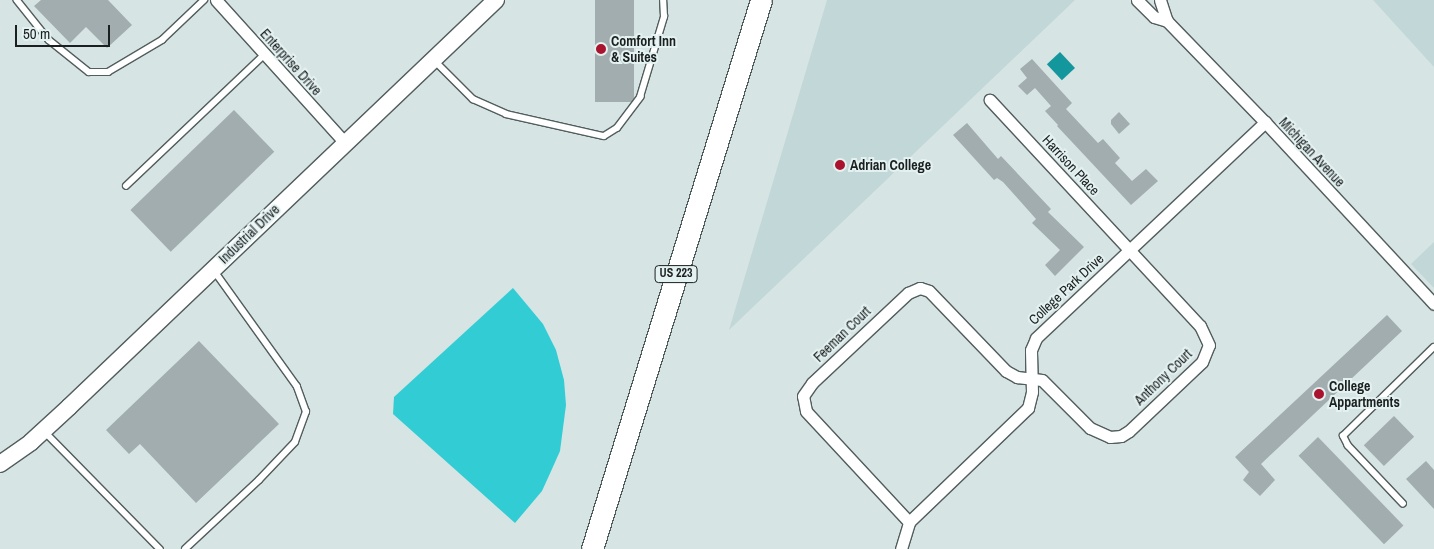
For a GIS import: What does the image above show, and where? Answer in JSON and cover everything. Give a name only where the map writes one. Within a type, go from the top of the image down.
[{"type":"highway","name":"US 223","points":[[592,549],[761,0]]},
{"type":"street","name":"Enterprise Drive","points":[[216,0],[344,143]]},
{"type":"street","name":"Industrial Drive","points":[[0,464],[44,430],[496,0]]},
{"type":"street","name":"Michigan Avenue","points":[[1137,0],[1154,17],[1167,21]]},
{"type":"street","name":"Michigan Avenue","points":[[1160,0],[1167,21],[1265,122],[1434,304]]},
{"type":"street","name":"Harrison Place","points":[[990,100],[1129,250]]},
{"type":"street","name":"College Park Drive","points":[[901,549],[909,522],[1028,408],[1032,392],[1030,360],[1036,338],[1265,122]]},
{"type":"street","name":"Anthony Court","points":[[1032,379],[1042,380],[1051,386],[1090,428],[1110,437],[1121,436],[1129,431],[1202,362],[1209,345],[1200,326],[1129,250]]},
{"type":"street","name":"Feeman Court","points":[[909,522],[806,411],[803,396],[812,383],[897,302],[908,293],[920,288],[929,291],[939,299],[1006,370],[1017,377],[1032,379]]},
{"type":"lane","points":[[17,0],[49,40],[89,72],[108,72],[162,40],[204,0]]},
{"type":"lane","points":[[433,59],[473,99],[506,114],[604,136],[617,128],[640,97],[664,17],[662,0]]},
{"type":"lane","points":[[126,186],[264,55]]},
{"type":"lane","points":[[185,549],[252,486],[295,442],[306,412],[297,387],[213,269]]},
{"type":"lane","points":[[1403,504],[1348,446],[1343,436],[1434,346]]},
{"type":"lane","points":[[44,430],[160,549]]},
{"type":"shaded area","name":"Adrian College","points":[[827,0],[1075,0],[729,330]]},
{"type":"shaded area","points":[[1373,0],[1434,0],[1434,67]]},
{"type":"shaded area","points":[[1060,52],[1075,68],[1062,80],[1047,64]]},
{"type":"shaded area","points":[[1434,242],[1434,288],[1411,264]]},
{"type":"shaded area","points":[[513,288],[543,324],[556,350],[564,380],[566,405],[560,451],[542,491],[515,523],[393,414],[394,397]]},
{"type":"building","points":[[41,0],[108,0],[132,25],[107,48],[86,27],[70,43],[34,6]]},
{"type":"building","name":"Comfort Inn & Suites","points":[[595,0],[634,0],[634,102],[595,102]]},
{"type":"building","points":[[1032,59],[1072,103],[1066,109],[1098,143],[1103,139],[1120,158],[1115,163],[1132,181],[1146,169],[1158,181],[1131,205],[1057,126],[1045,111],[1051,106],[1035,88],[1027,95],[1018,86],[1027,78],[1020,69]]},
{"type":"building","points":[[234,110],[274,152],[171,252],[130,210]]},
{"type":"building","points":[[1119,112],[1130,124],[1119,134],[1111,124],[1111,120]]},
{"type":"building","points":[[967,123],[998,159],[1001,156],[1051,209],[1048,212],[1084,247],[1055,276],[1045,265],[1060,250],[1032,223],[1036,219],[1003,182],[997,178],[994,180],[953,135]]},
{"type":"building","name":"College Appartments","points":[[1387,315],[1402,331],[1261,464],[1275,480],[1260,496],[1243,480],[1249,472],[1235,457]]},
{"type":"building","points":[[199,341],[279,424],[196,503],[140,444],[129,454],[106,430]]},
{"type":"building","name":"College Appartments","points":[[1394,416],[1414,437],[1384,466],[1364,445]]},
{"type":"building","name":"College Appartments","points":[[1318,437],[1403,525],[1384,544],[1299,456]]},
{"type":"building","points":[[1426,461],[1434,470],[1434,509],[1406,479]]},
{"type":"place","name":"Comfort Inn & Suites","points":[[601,49]]},
{"type":"place","name":"Adrian College","points":[[840,165]]},
{"type":"place","name":"College Appartments","points":[[1319,394]]}]
